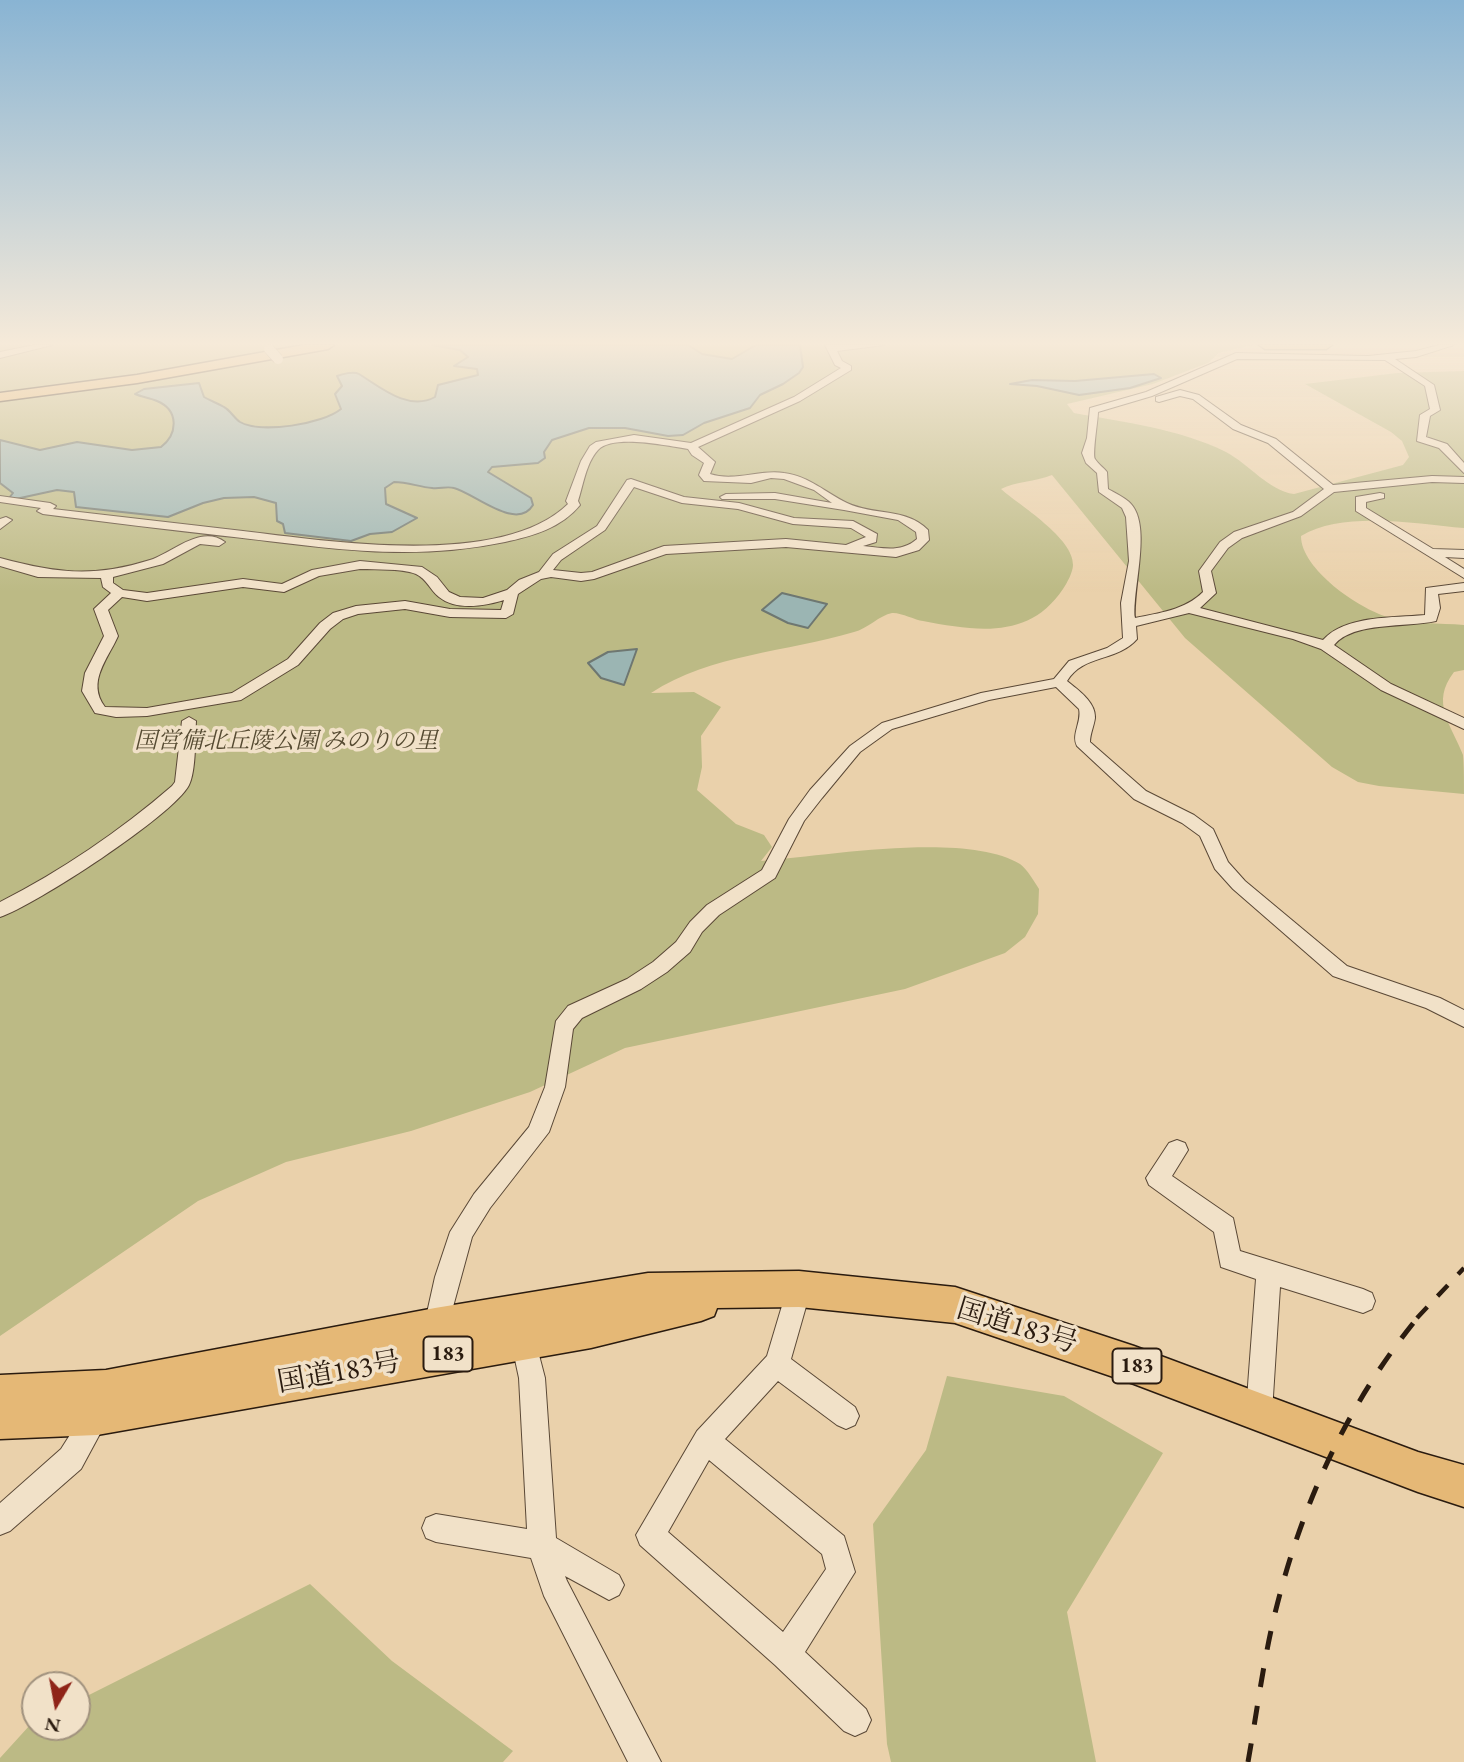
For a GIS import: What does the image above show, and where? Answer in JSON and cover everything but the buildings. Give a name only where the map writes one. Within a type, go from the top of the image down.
[{"type":"highway","name":"国道183号","points":[[435,1342],[524,1341],[591,1329],[682,1305],[799,1289]]},
{"type":"highway","name":"国道183号","points":[[0,1419],[435,1342],[648,1291],[799,1289],[954,1305],[1108,1356],[1418,1472],[1464,1486]]},
{"type":"highway","name":"国道183号","points":[[0,1394],[101,1402]]},
{"type":"street","points":[[0,562],[49,574],[107,574],[156,562],[197,541],[403,550],[524,534],[558,522],[570,512],[586,460],[600,444],[634,438],[692,446],[734,427]]},
{"type":"street","points":[[1059,682],[1076,660],[1109,653],[1127,642],[1131,623],[1127,603],[1135,561],[1132,517],[1127,506],[1103,490],[1102,472],[1090,461],[1087,453],[1092,438],[1092,427]]},
{"type":"street","points":[[1238,427],[1272,441],[1331,489]]},
{"type":"street","points":[[1423,427],[1421,439],[1443,446],[1464,470]]},
{"type":"street","points":[[692,446],[696,453],[710,462],[704,475],[708,478],[751,480],[771,475],[786,476],[818,488],[851,509]]},
{"type":"street","points":[[1131,623],[1186,608],[1205,599],[1210,593],[1205,571],[1207,566],[1230,539],[1264,525],[1285,521],[1331,489],[1464,480]]},
{"type":"street","points":[[544,573],[557,557],[601,528],[631,482],[682,500],[739,506],[793,521],[853,525],[871,534],[872,539],[868,542],[841,548]]},
{"type":"street","points":[[1413,482],[1405,491],[1360,499],[1358,504],[1365,513],[1464,575]]},
{"type":"street","points":[[107,574],[107,584],[118,593],[147,597],[243,583],[284,588],[316,573],[360,565],[418,570],[433,580],[441,593],[458,601],[484,602],[512,593],[528,579],[544,573],[586,577],[651,554],[681,548],[786,543],[896,553],[915,547],[923,540],[922,530],[907,519],[775,496],[694,498],[660,491]]},
{"type":"street","points":[[0,499],[296,544]]},
{"type":"street","points":[[1430,553],[1464,554]]},
{"type":"street","points":[[1326,646],[1336,634],[1354,627],[1431,618],[1431,591],[1464,587]]},
{"type":"street","points":[[118,593],[101,609],[111,636],[93,666],[90,684],[95,705],[100,710],[116,713],[202,705],[243,694],[293,662],[333,620],[356,610],[405,606],[450,613],[506,614],[512,593]]},
{"type":"street","points":[[1186,608],[1298,636],[1326,646],[1386,687],[1464,724]]},
{"type":"street","points":[[435,1342],[462,1231],[482,1200],[538,1132],[550,1107],[563,1027],[575,1012],[634,984],[660,967],[683,947],[696,927],[713,910],[769,874],[797,819],[816,794],[855,749],[887,726],[975,699],[1032,685],[1059,682],[1080,700],[1088,713],[1088,721],[1082,732],[1082,743],[1140,795],[1188,818],[1207,833],[1221,865],[1239,885],[1340,971],[1433,1003],[1464,1019]]},
{"type":"street","points":[[0,910],[49,886],[153,812],[178,790],[183,782],[188,721]]},
{"type":"street","points":[[1177,1150],[1157,1178],[1225,1226],[1229,1259],[1363,1301]]},
{"type":"street","points":[[1259,1412],[1269,1272]]},
{"type":"street","points":[[799,1289],[776,1364],[706,1440],[650,1535],[786,1654],[855,1720]]},
{"type":"street","points":[[524,1341],[532,1378],[542,1546],[554,1586],[643,1761]]},
{"type":"street","points":[[776,1364],[846,1416]]},
{"type":"street","points":[[0,1521],[71,1458],[101,1402]]},
{"type":"street","points":[[706,1440],[834,1546],[841,1572],[786,1654]]},
{"type":"street","points":[[436,1528],[542,1546],[608,1585]]},
{"type":"green space","name":"国営備北丘陵公園 みのりの里","points":[[0,427],[1153,427],[1190,437],[1226,452],[1276,488],[1294,494],[1403,465],[1409,457],[1402,441],[1382,427],[1464,427],[1464,528],[1359,521],[1318,528],[1301,536],[1304,549],[1321,574],[1362,606],[1397,619],[1464,625],[1464,670],[1454,672],[1447,683],[1443,704],[1463,755],[1464,794],[1358,782],[1332,767],[1185,638],[1052,475],[1007,486],[1001,489],[1055,533],[1071,555],[1073,568],[1066,584],[1049,605],[1034,617],[1018,624],[982,629],[943,625],[892,613],[854,632],[750,655],[699,670],[651,693],[694,692],[721,707],[701,736],[702,767],[697,790],[736,824],[764,835],[772,847],[761,861],[894,848],[966,849],[996,854],[1020,864],[1039,889],[1038,914],[1025,937],[1005,953],[905,989],[625,1048],[530,1092],[411,1131],[286,1162],[198,1201],[0,1336]]},
{"type":"green space","points":[[947,1376],[1064,1396],[1163,1453],[1067,1612],[1096,1762],[891,1762],[887,1744],[873,1524],[926,1450]]},
{"type":"green space","points":[[310,1584],[392,1661],[513,1751],[503,1762],[0,1762],[0,1758],[21,1735],[21,1741],[91,1741],[91,1694]]},
{"type":"water","points":[[697,427],[683,435],[668,436],[625,428],[589,428],[552,440],[544,452],[545,458],[538,463],[492,467],[488,472],[531,498],[533,505],[526,512],[517,514],[506,513],[454,488],[432,488],[394,482],[385,488],[386,504],[417,518],[392,532],[370,534],[351,541],[285,533],[283,524],[277,521],[276,503],[254,497],[224,498],[168,517],[76,507],[74,492],[57,490],[11,500],[9,498],[13,493],[0,483],[0,440],[40,450],[77,442],[132,450],[161,447],[171,436],[173,429]]},
{"type":"water","points":[[782,593],[827,604],[808,628],[788,623],[762,610]]},
{"type":"water","points":[[637,649],[624,685],[601,678],[588,663],[608,652]]},
{"type":"railway","points":[[1417,1318],[1464,1268]]},
{"type":"railway","points":[[1248,1762],[1272,1626],[1310,1502],[1368,1386],[1419,1316]]}]
